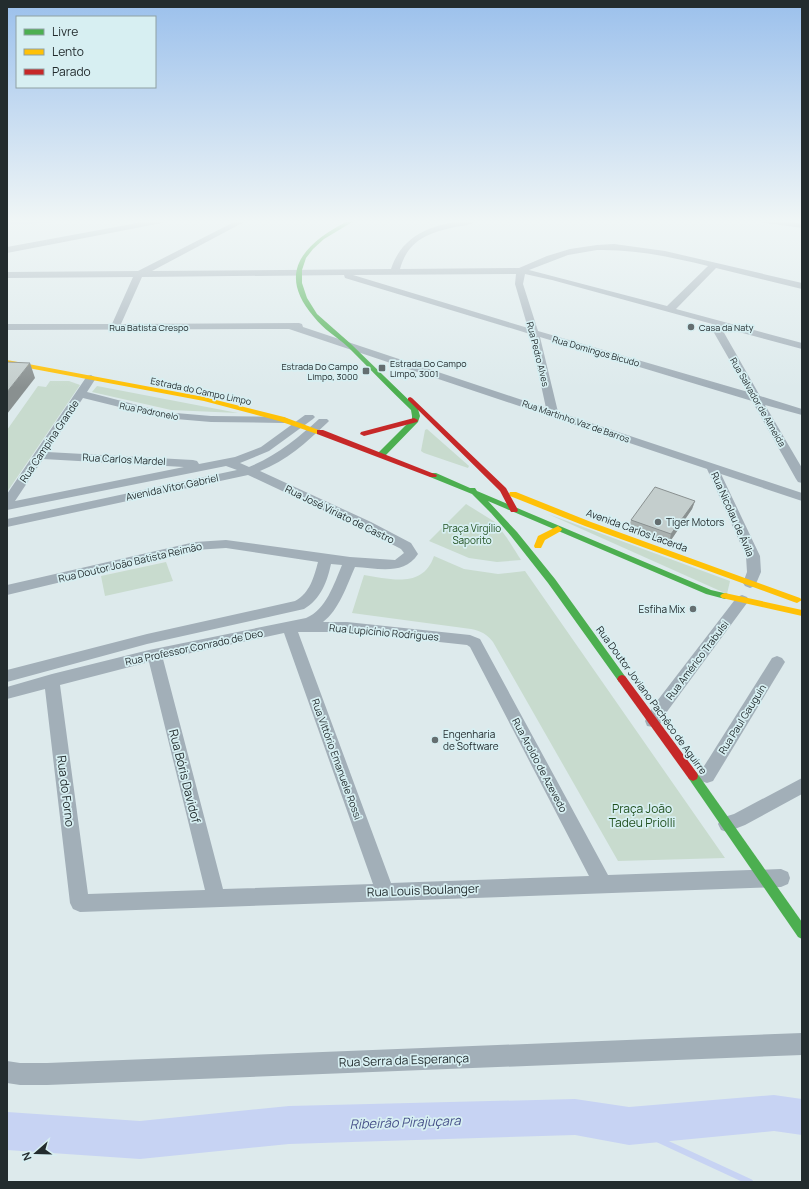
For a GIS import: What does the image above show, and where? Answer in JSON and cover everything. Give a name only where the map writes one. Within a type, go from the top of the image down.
[{"type":"main road","points":[[298,276],[305,298],[327,323],[353,346],[503,490],[522,522]]},
{"type":"main road","points":[[353,346],[414,409],[416,416],[415,420],[388,443],[382,454]]},
{"type":"main road","name":"Estrada do Campo Limpo","points":[[7,362],[65,374],[159,389],[225,403],[266,409]]},
{"type":"main road","name":"Estrada do Campo Limpo","points":[[65,374],[104,370],[266,409],[322,425],[382,454],[472,490]]},
{"type":"main road","points":[[388,443],[360,433],[378,432],[415,420]]},
{"type":"main road","points":[[469,472],[475,462]]},
{"type":"main road","points":[[434,475],[449,477],[457,476]]},
{"type":"main road","name":"Avenida Carlos Lacerda","points":[[479,480],[588,524],[802,602]]},
{"type":"main road","points":[[472,490],[558,529],[709,592],[802,613]]},
{"type":"main road","name":"Rua Doutor Joviano Pachêco de Aguirre","points":[[472,490],[500,517],[658,712],[776,877],[802,932]]},
{"type":"main road","points":[[530,534],[540,549],[541,538],[558,529]]},
{"type":"main road","points":[[753,584],[762,596],[759,601],[747,601],[736,591],[753,584]]},
{"type":"street","points":[[115,327],[137,276]]},
{"type":"street","name":"Rua Domingos Bicudo","points":[[351,276],[390,290],[802,412]]},
{"type":"street","points":[[377,276],[378,280],[390,290]]},
{"type":"street","name":"Rua Pedro Alves","points":[[520,276],[519,284],[534,332],[553,413]]},
{"type":"street","points":[[546,276],[802,346]]},
{"type":"street","points":[[669,310],[703,276]]},
{"type":"street","points":[[762,276],[802,286]]},
{"type":"street","name":"Rua Batista Crespo","points":[[7,327],[290,326],[327,323]]},
{"type":"street","name":"Rua Salvador de Almeida","points":[[721,324],[718,332],[802,479]]},
{"type":"street","name":"Rua Batista Crespo","points":[[290,326],[353,346]]},
{"type":"street","name":"Rua Martinho Vaz de Barros","points":[[353,346],[802,497]]},
{"type":"street","name":"Rua Campina Grande","points":[[7,503],[91,378]]},
{"type":"street","name":"Rua Padronelo","points":[[81,394],[146,412],[164,415],[242,420],[297,418]]},
{"type":"street","name":"Rua Padronelo","points":[[242,420],[255,417],[266,409]]},
{"type":"street","name":"Avenida Vitor Gabriel","points":[[7,506],[227,462],[254,455],[266,449],[297,418]]},
{"type":"street","name":"Avenida Vitor Gabriel","points":[[7,522],[249,471],[266,465],[278,458],[322,425]]},
{"type":"street","name":"Rua Carlos Mardel","points":[[39,455],[209,465]]},
{"type":"street","name":"Rua José Víriato de Castro","points":[[227,462],[366,525],[406,546],[411,554],[405,561],[397,565],[350,562]]},
{"type":"street","name":"Rua Nicolau de Ávila","points":[[712,467],[753,556],[753,584]]},
{"type":"street","name":"Rua Doutor João Batista Reimão","points":[[7,590],[195,546],[212,544],[226,544],[350,562]]},
{"type":"street","name":"Rua Professor Conrado de Deo","points":[[7,676],[148,639],[307,602],[314,594],[326,559]]},
{"type":"street","name":"Rua Professor Conrado de Deo","points":[[7,692],[155,655],[312,621],[322,615],[329,605],[350,562]]},
{"type":"street","name":"Rua Américo Trabulsi","points":[[658,712],[747,601]]},
{"type":"street","name":"Rua Vittório Emanuele Rossi","points":[[282,609],[289,615],[290,621],[288,627],[385,891]]},
{"type":"street","name":"Rua Lupicínio Rodrigues","points":[[288,627],[347,627],[470,640],[477,645]]},
{"type":"street","name":"Rua Aroldo de Azevedo","points":[[477,645],[603,885]]},
{"type":"street","name":"Rua Bóris Davidof","points":[[155,655],[216,897]]},
{"type":"street","name":"Rua Paul Gauguin","points":[[706,774],[777,662]]},
{"type":"street","name":"Rua do Forno","points":[[52,680],[80,903]]},
{"type":"street","points":[[736,821],[802,785]]},
{"type":"street","name":"Rua Louis Boulanger","points":[[80,903],[385,891],[603,885],[776,877]]},
{"type":"street","name":"Rua Serra da Esperança","points":[[7,1072],[20,1074],[47,1074],[802,1044]]},
{"type":"green space","points":[[50,381],[69,381],[80,385],[7,492],[7,430],[38,386],[46,387]]},
{"type":"green space","points":[[97,386],[238,413],[171,410],[92,392]]},
{"type":"green space","points":[[427,429],[469,466],[468,468],[421,451],[425,430]]},
{"type":"green space","name":"Praça Virgílio Saporito","points":[[466,504],[495,522],[521,560],[497,562],[469,558],[429,541]]},
{"type":"green space","points":[[548,514],[730,581],[727,594]]},
{"type":"green space","name":"Praça João Tadeu Priolli","points":[[434,556],[464,569],[498,574],[525,571],[725,858],[618,861],[493,642],[486,635],[471,629],[352,613],[364,575],[395,579],[414,578],[429,566]]},
{"type":"green space","points":[[166,562],[173,581],[105,596],[101,576]]},
{"type":"building","points":[[7,362],[30,363],[7,392]]},
{"type":"building","name":"Tiger Motors","points":[[655,487],[695,501],[671,534],[631,520]]},
{"type":"waterway","name":"Ribeirão Pirajuçara","points":[[7,1131],[140,1140],[289,1125],[575,1117],[629,1126],[774,1113],[802,1117]]},
{"type":"waterway","points":[[629,1126],[750,1182]]},
{"type":"traffic: fast","points":[[299,276],[299,283],[304,298],[315,315],[349,345],[414,409],[416,416],[415,420],[382,454]]},
{"type":"traffic: fast","points":[[433,475],[709,592],[725,596]]},
{"type":"traffic: fast","points":[[472,490],[514,534],[533,557],[552,581],[622,679]]},
{"type":"traffic: fast","points":[[693,776],[802,933]]},
{"type":"traffic: slow","points":[[7,362],[204,399],[282,419],[320,432]]},
{"type":"traffic: slow","points":[[513,494],[588,524],[797,600]]},
{"type":"traffic: slow","points":[[538,546],[541,538],[558,529]]},
{"type":"traffic: slow","points":[[725,596],[802,613]]},
{"type":"traffic: jam","points":[[410,399],[503,490],[514,510]]},
{"type":"traffic: jam","points":[[364,434],[414,420]]},
{"type":"traffic: jam","points":[[320,432],[433,475]]},
{"type":"traffic: jam","points":[[622,679],[693,776]]},
{"type":"place","name":"Casa da Naty","points":[[691,327]]},
{"type":"place","name":"Estrada Do Campo Limpo, 3001","points":[[382,368]]},
{"type":"place","name":"Estrada Do Campo Limpo, 3000","points":[[366,371]]},
{"type":"place","name":"Tiger Motors","points":[[658,522]]},
{"type":"place","name":"Esfiha Mix","points":[[693,609]]},
{"type":"place","name":"Engenharia de Software","points":[[435,740]]}]
